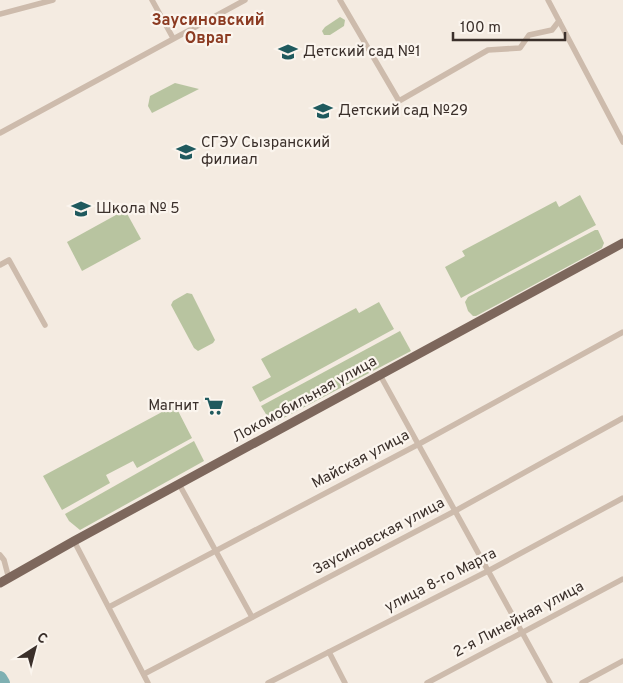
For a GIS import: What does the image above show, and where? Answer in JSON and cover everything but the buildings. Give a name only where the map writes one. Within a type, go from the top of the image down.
[{"type":"main road","name":"Локомобильная улица","points":[[4,581],[623,243]]},
{"type":"street","points":[[0,14],[53,0]]},
{"type":"street","points":[[152,0],[173,38]]},
{"type":"street","points":[[0,133],[245,0]]},
{"type":"street","points":[[340,0],[399,101],[488,50],[520,48],[528,35],[552,30],[559,22]]},
{"type":"street","points":[[548,0],[623,142]]},
{"type":"street","points":[[0,265],[9,260],[45,325]]},
{"type":"street","name":"Майская улица","points":[[108,607],[418,444],[623,332]]},
{"type":"street","points":[[380,375],[550,683]]},
{"type":"street","name":"Заусиновская улица","points":[[144,674],[455,511],[623,418]]},
{"type":"street","points":[[179,484],[252,618]]},
{"type":"street","name":"улица 8-го Марта","points":[[268,683],[488,571],[623,498]]},
{"type":"street","points":[[74,542],[148,683]]},
{"type":"street","points":[[0,555],[4,560],[4,581]]},
{"type":"street","name":"2-я Линейная улица","points":[[427,683],[623,579]]},
{"type":"street","points":[[329,652],[346,683]]},
{"type":"street","points":[[582,683],[623,661]]},
{"type":"green space","points":[[340,17],[345,20],[344,26],[330,35],[324,35],[322,31],[325,27]]},
{"type":"green space","points":[[175,83],[199,89],[152,113],[148,106],[150,96]]},
{"type":"green space","points":[[580,195],[596,225],[461,298],[445,267],[465,256],[462,251],[556,201],[559,207]]},
{"type":"green space","points":[[125,210],[141,239],[82,271],[67,242]]},
{"type":"green space","points":[[598,230],[604,243],[602,248],[476,316],[473,316],[468,311],[465,302],[468,297]]},
{"type":"green space","points":[[187,293],[192,294],[215,340],[198,351],[194,348],[171,305],[173,301]]},
{"type":"green space","points":[[379,302],[394,329],[260,402],[252,387],[271,377],[261,359],[356,308],[359,313]]},
{"type":"green space","points":[[400,331],[411,351],[272,424],[261,406]]},
{"type":"green space","points":[[175,405],[192,438],[137,468],[133,461],[106,475],[110,483],[62,510],[43,476]]},
{"type":"green space","points":[[194,441],[204,461],[80,530],[69,521],[65,514]]},
{"type":"waterway","points":[[0,678],[3,683]]},
{"type":"place","name":"Детский сад №1","points":[[288,52]]},
{"type":"place","name":"Детский сад №29","points":[[323,111]]},
{"type":"place","name":"СГЭУ Сызранский филиал","points":[[186,152]]},
{"type":"place","name":"Школа № 5","points":[[81,209]]},
{"type":"place","name":"Магнит","points":[[214,406]]},
{"type":"district","name":"Заусиновский Овраг","points":[[208,30]]}]
